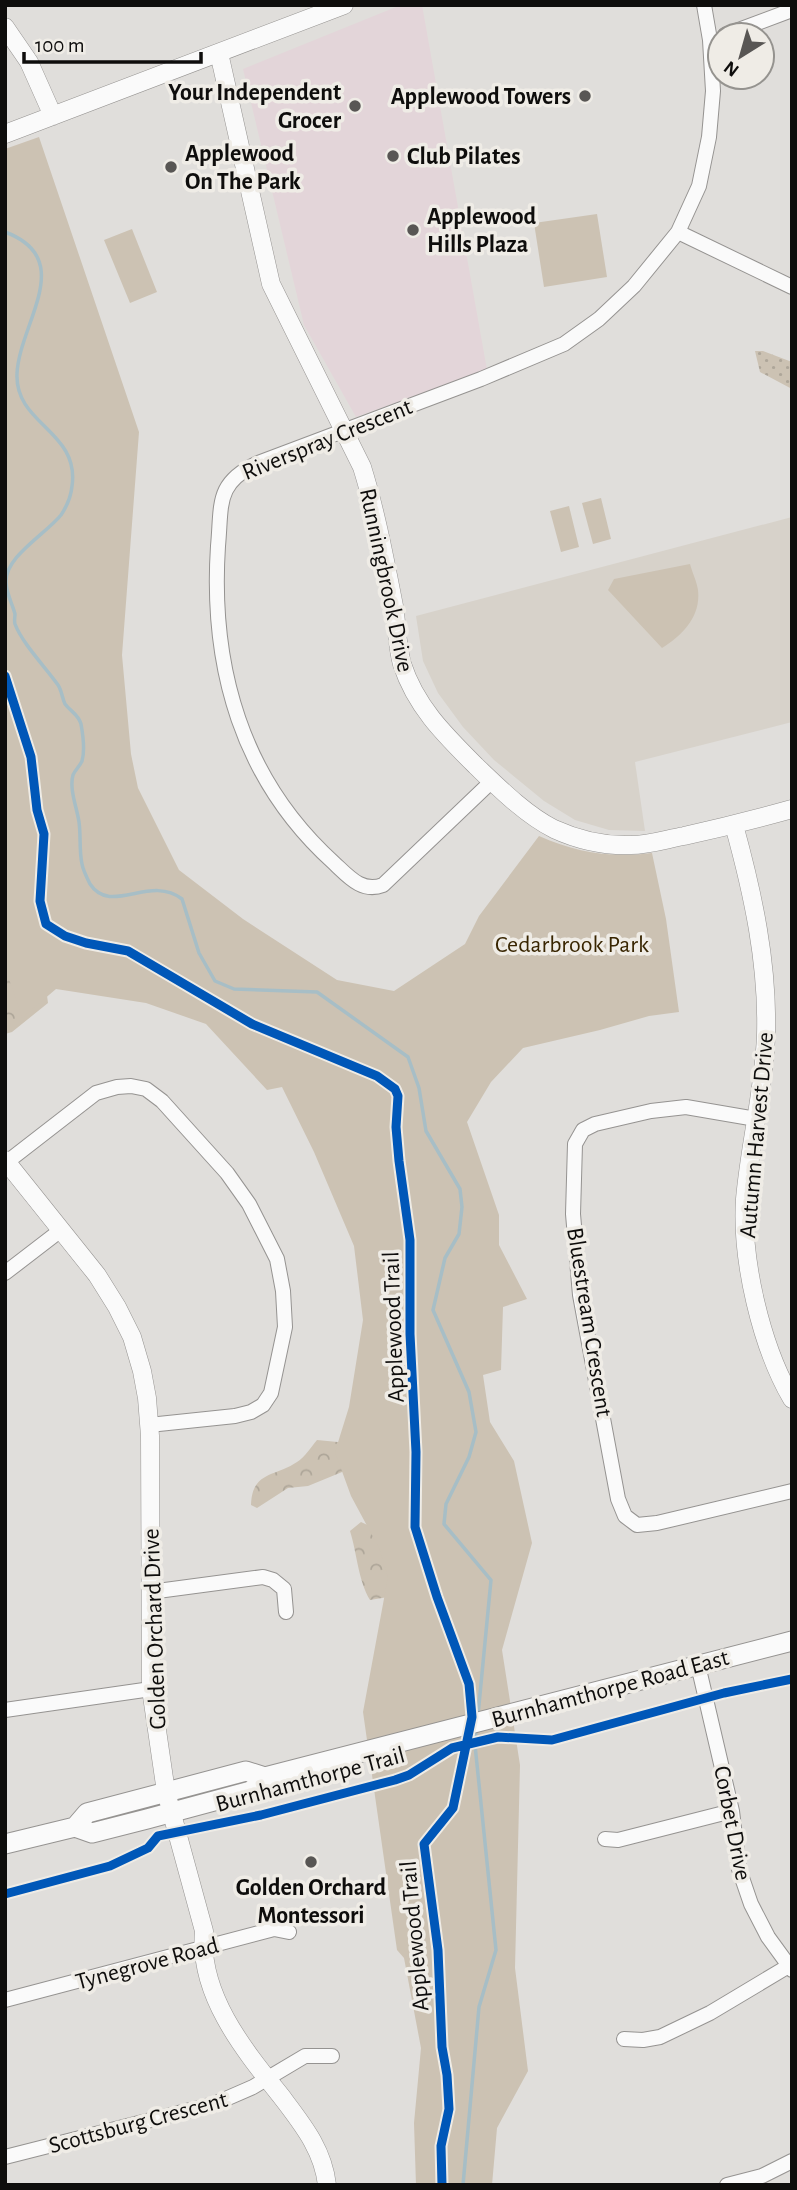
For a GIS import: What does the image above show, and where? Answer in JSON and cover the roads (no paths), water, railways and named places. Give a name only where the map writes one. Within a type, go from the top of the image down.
[{"type":"main road","name":"Burnhamthorpe Road East","points":[[75,1827],[87,1813],[166,1792],[246,1772],[265,1777],[792,1641]]},
{"type":"main road","name":"Burnhamthorpe Road East","points":[[5,1844],[75,1827],[92,1833],[170,1813],[251,1791],[265,1777]]},
{"type":"street","points":[[5,134],[344,5]]},
{"type":"street","points":[[762,21],[792,10]]},
{"type":"street","points":[[5,27],[29,62],[52,116]]},
{"type":"street","name":"Runningbrook Drive","points":[[219,53],[271,284],[362,467],[394,609],[401,660],[419,703],[492,781],[539,819],[555,829],[582,839],[609,845],[634,845],[734,825],[792,809]]},
{"type":"street","name":"Riverspray Crescent","points":[[492,781],[390,880],[376,888],[365,888],[355,883],[322,853],[296,824],[273,792],[238,723],[223,666],[217,625],[217,564],[223,493],[232,478],[241,471],[494,374],[564,344],[599,319],[620,300],[678,232],[699,186],[709,136],[713,91]]},
{"type":"street","points":[[678,232],[792,287]]},
{"type":"street","name":"Autumn Harvest Drive","points":[[734,825],[754,901],[764,979],[766,1031],[764,1071],[745,1201],[744,1244],[757,1305],[772,1354],[792,1399]]},
{"type":"street","points":[[6,1161],[96,1093],[131,1086],[146,1089],[162,1101],[227,1173],[249,1204],[277,1259],[283,1291],[285,1327],[271,1393],[263,1405],[251,1412],[149,1425]]},
{"type":"street","name":"Bluestream Crescent","points":[[756,1119],[685,1107],[613,1119],[583,1130],[575,1144],[573,1214],[580,1295],[618,1499],[625,1516],[637,1525],[657,1523],[792,1491]]},
{"type":"street","name":"Golden Orchard Drive","points":[[6,1161],[97,1275],[132,1337],[146,1389],[149,1425],[151,1689],[170,1813],[204,1931],[202,1950],[215,1996],[231,2029],[307,2130],[325,2170],[327,2185]]},
{"type":"street","points":[[5,1273],[61,1230]]},
{"type":"street","points":[[150,1592],[263,1577],[273,1580],[284,1589],[286,1612]]},
{"type":"street","name":"Corbet Drive","points":[[698,1665],[732,1811],[739,1869],[751,1904],[768,1937],[791,1967]]},
{"type":"street","points":[[5,1710],[151,1689]]},
{"type":"street","points":[[605,1839],[618,1840],[732,1811]]},
{"type":"street","name":"Tynegrove Road","points":[[5,2000],[274,1929],[289,1932]]},
{"type":"street","points":[[624,2039],[660,2037],[710,2013],[791,1967]]},
{"type":"street","name":"Scottsburg Crescent","points":[[5,2157],[214,2104],[267,2079],[305,2056],[332,2056]]},
{"type":"street","points":[[727,2185],[762,2176],[792,2161]]},
{"type":"waterway","points":[[5,232],[27,244],[38,258],[41,275],[39,294],[20,354],[17,374],[19,391],[26,405],[58,440],[72,467],[71,494],[61,515],[19,555],[7,573],[6,583],[18,631],[58,685],[65,704],[81,724],[83,757],[73,775],[72,786],[79,822],[81,859],[90,884],[99,893],[109,896],[170,892],[182,899],[199,953],[215,981],[234,989],[317,992],[408,1057],[419,1088],[426,1131],[460,1189],[462,1207],[459,1234],[445,1258],[433,1310],[469,1392],[476,1432],[469,1457],[446,1504],[444,1524],[491,1580],[478,1715]]},
{"type":"waterway","points":[[463,2185],[479,2007],[496,1950],[475,1745],[476,1730]]},
{"type":"place","name":"Applewood Towers","points":[[585,96]]},
{"type":"place","name":"Your Independent Grocer","points":[[355,106]]},
{"type":"place","name":"Club Pilates","points":[[393,156]]},
{"type":"place","name":"Applewood On The Park","points":[[171,167]]},
{"type":"place","name":"Applewood Hills Plaza","points":[[413,230]]},
{"type":"place","name":"Golden Orchard Montessori","points":[[311,1862]]},
{"type":"park label","name":"Cedarbrook Park","points":[[572,944]]}]
